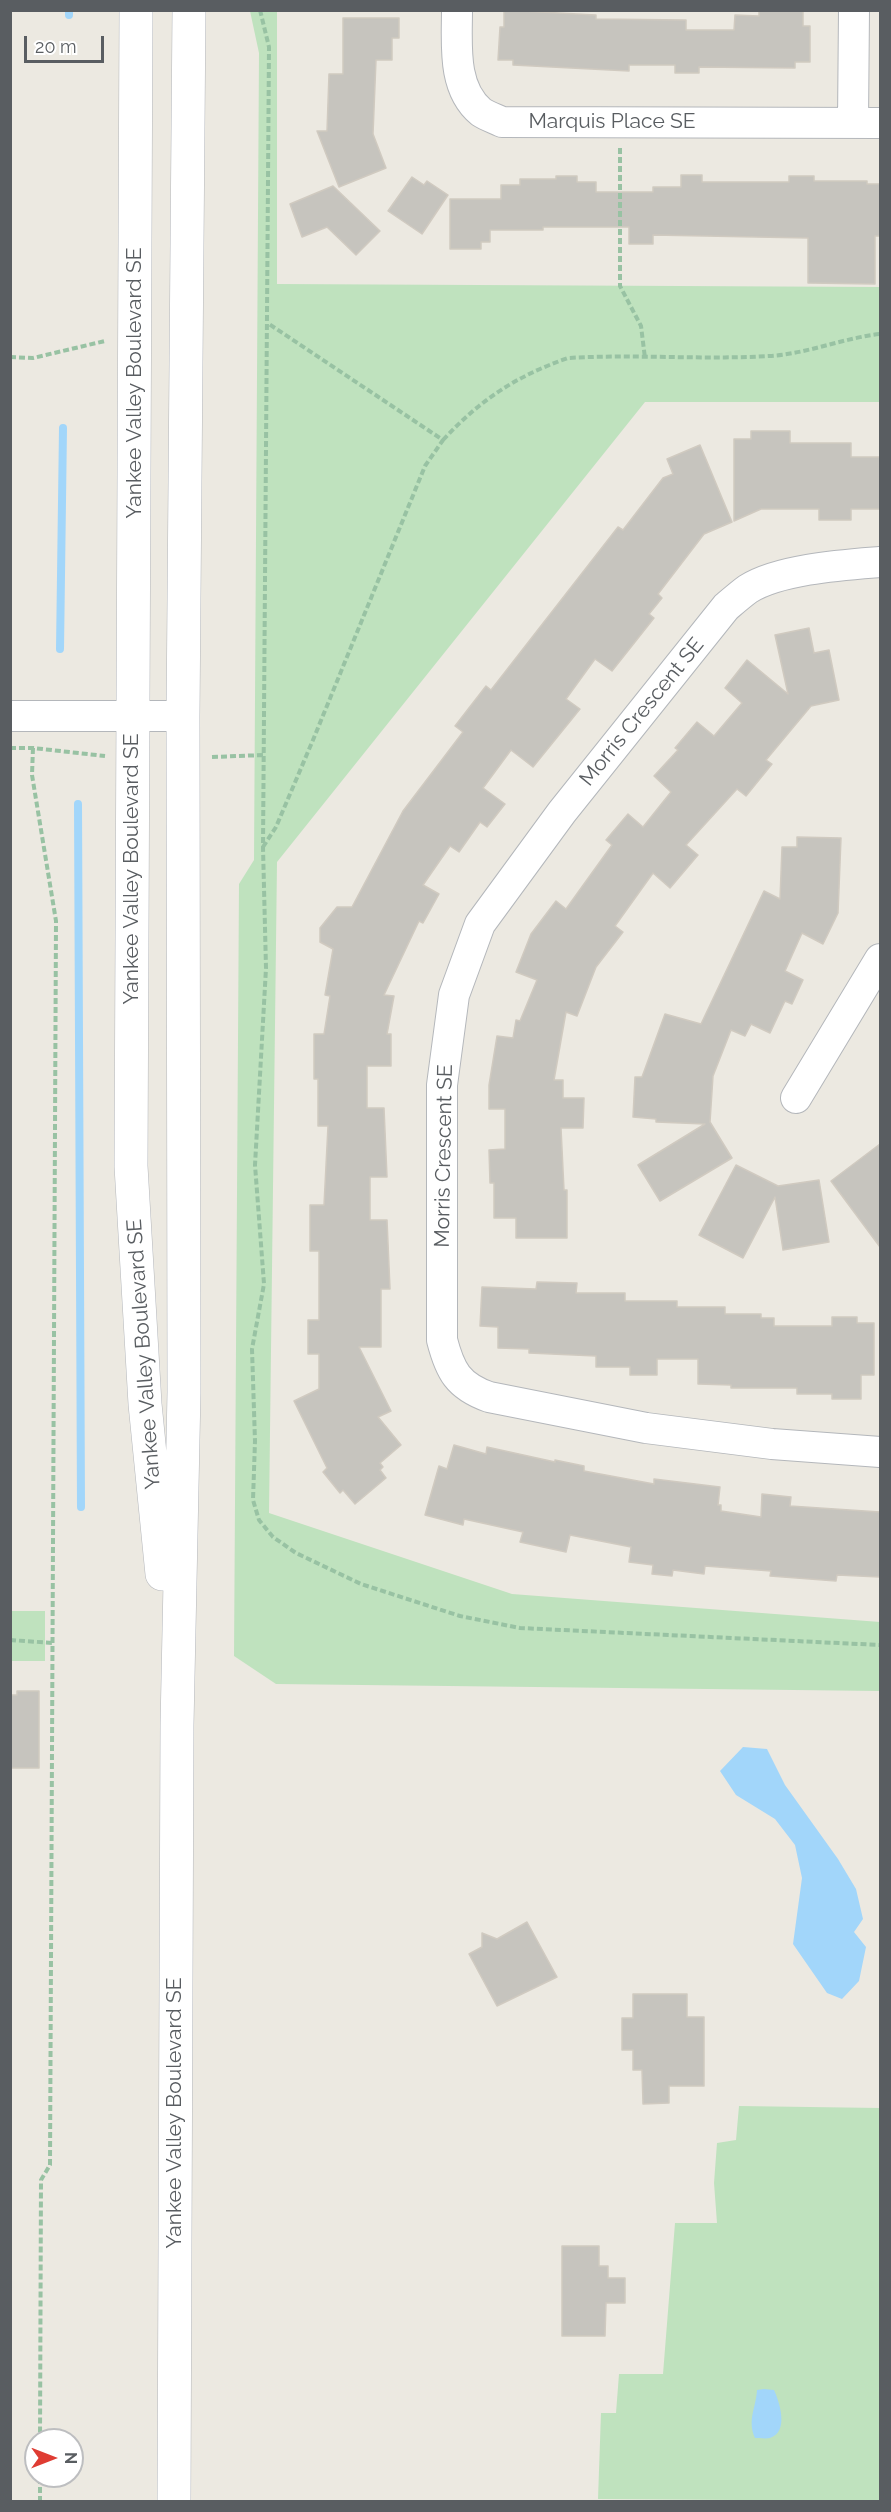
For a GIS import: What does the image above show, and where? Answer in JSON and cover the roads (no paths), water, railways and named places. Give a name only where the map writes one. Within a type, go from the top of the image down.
[{"type":"street","name":"Yankee Valley Boulevard SE","points":[[136,10],[131,1166],[146,1404],[177,1725]]},
{"type":"street","name":"Yankee Valley Boulevard SE","points":[[174,2502],[177,1725],[184,1392],[183,716],[189,10]]},
{"type":"street","name":"Marquis Place SE","points":[[458,10],[457,61],[462,82],[471,100],[482,112],[502,122],[867,122],[854,10]]},
{"type":"street","name":"Morris Crescent SE","points":[[880,562],[839,565],[773,580],[749,589],[726,607],[562,812],[480,924],[454,995],[442,1085],[442,1340],[448,1362],[457,1378],[472,1391],[489,1397],[646,1428],[772,1444],[880,1452]]},
{"type":"street","points":[[10,716],[183,716]]},
{"type":"street","points":[[796,1098],[880,959]]},
{"type":"water","points":[[743,1747],[767,1749],[785,1785],[838,1859],[856,1889],[863,1919],[854,1932],[866,1947],[859,1981],[842,1999],[827,1993],[793,1944],[802,1878],[795,1845],[775,1819],[736,1795],[720,1771]]},
{"type":"water","points":[[757,2390],[774,2390],[779,2402],[781,2424],[776,2435],[770,2438],[755,2438],[752,2420]]},
{"type":"waterway","points":[[69,10],[69,15]]},
{"type":"waterway","points":[[60,649],[63,428]]},
{"type":"waterway","points":[[78,804],[81,1507]]}]
